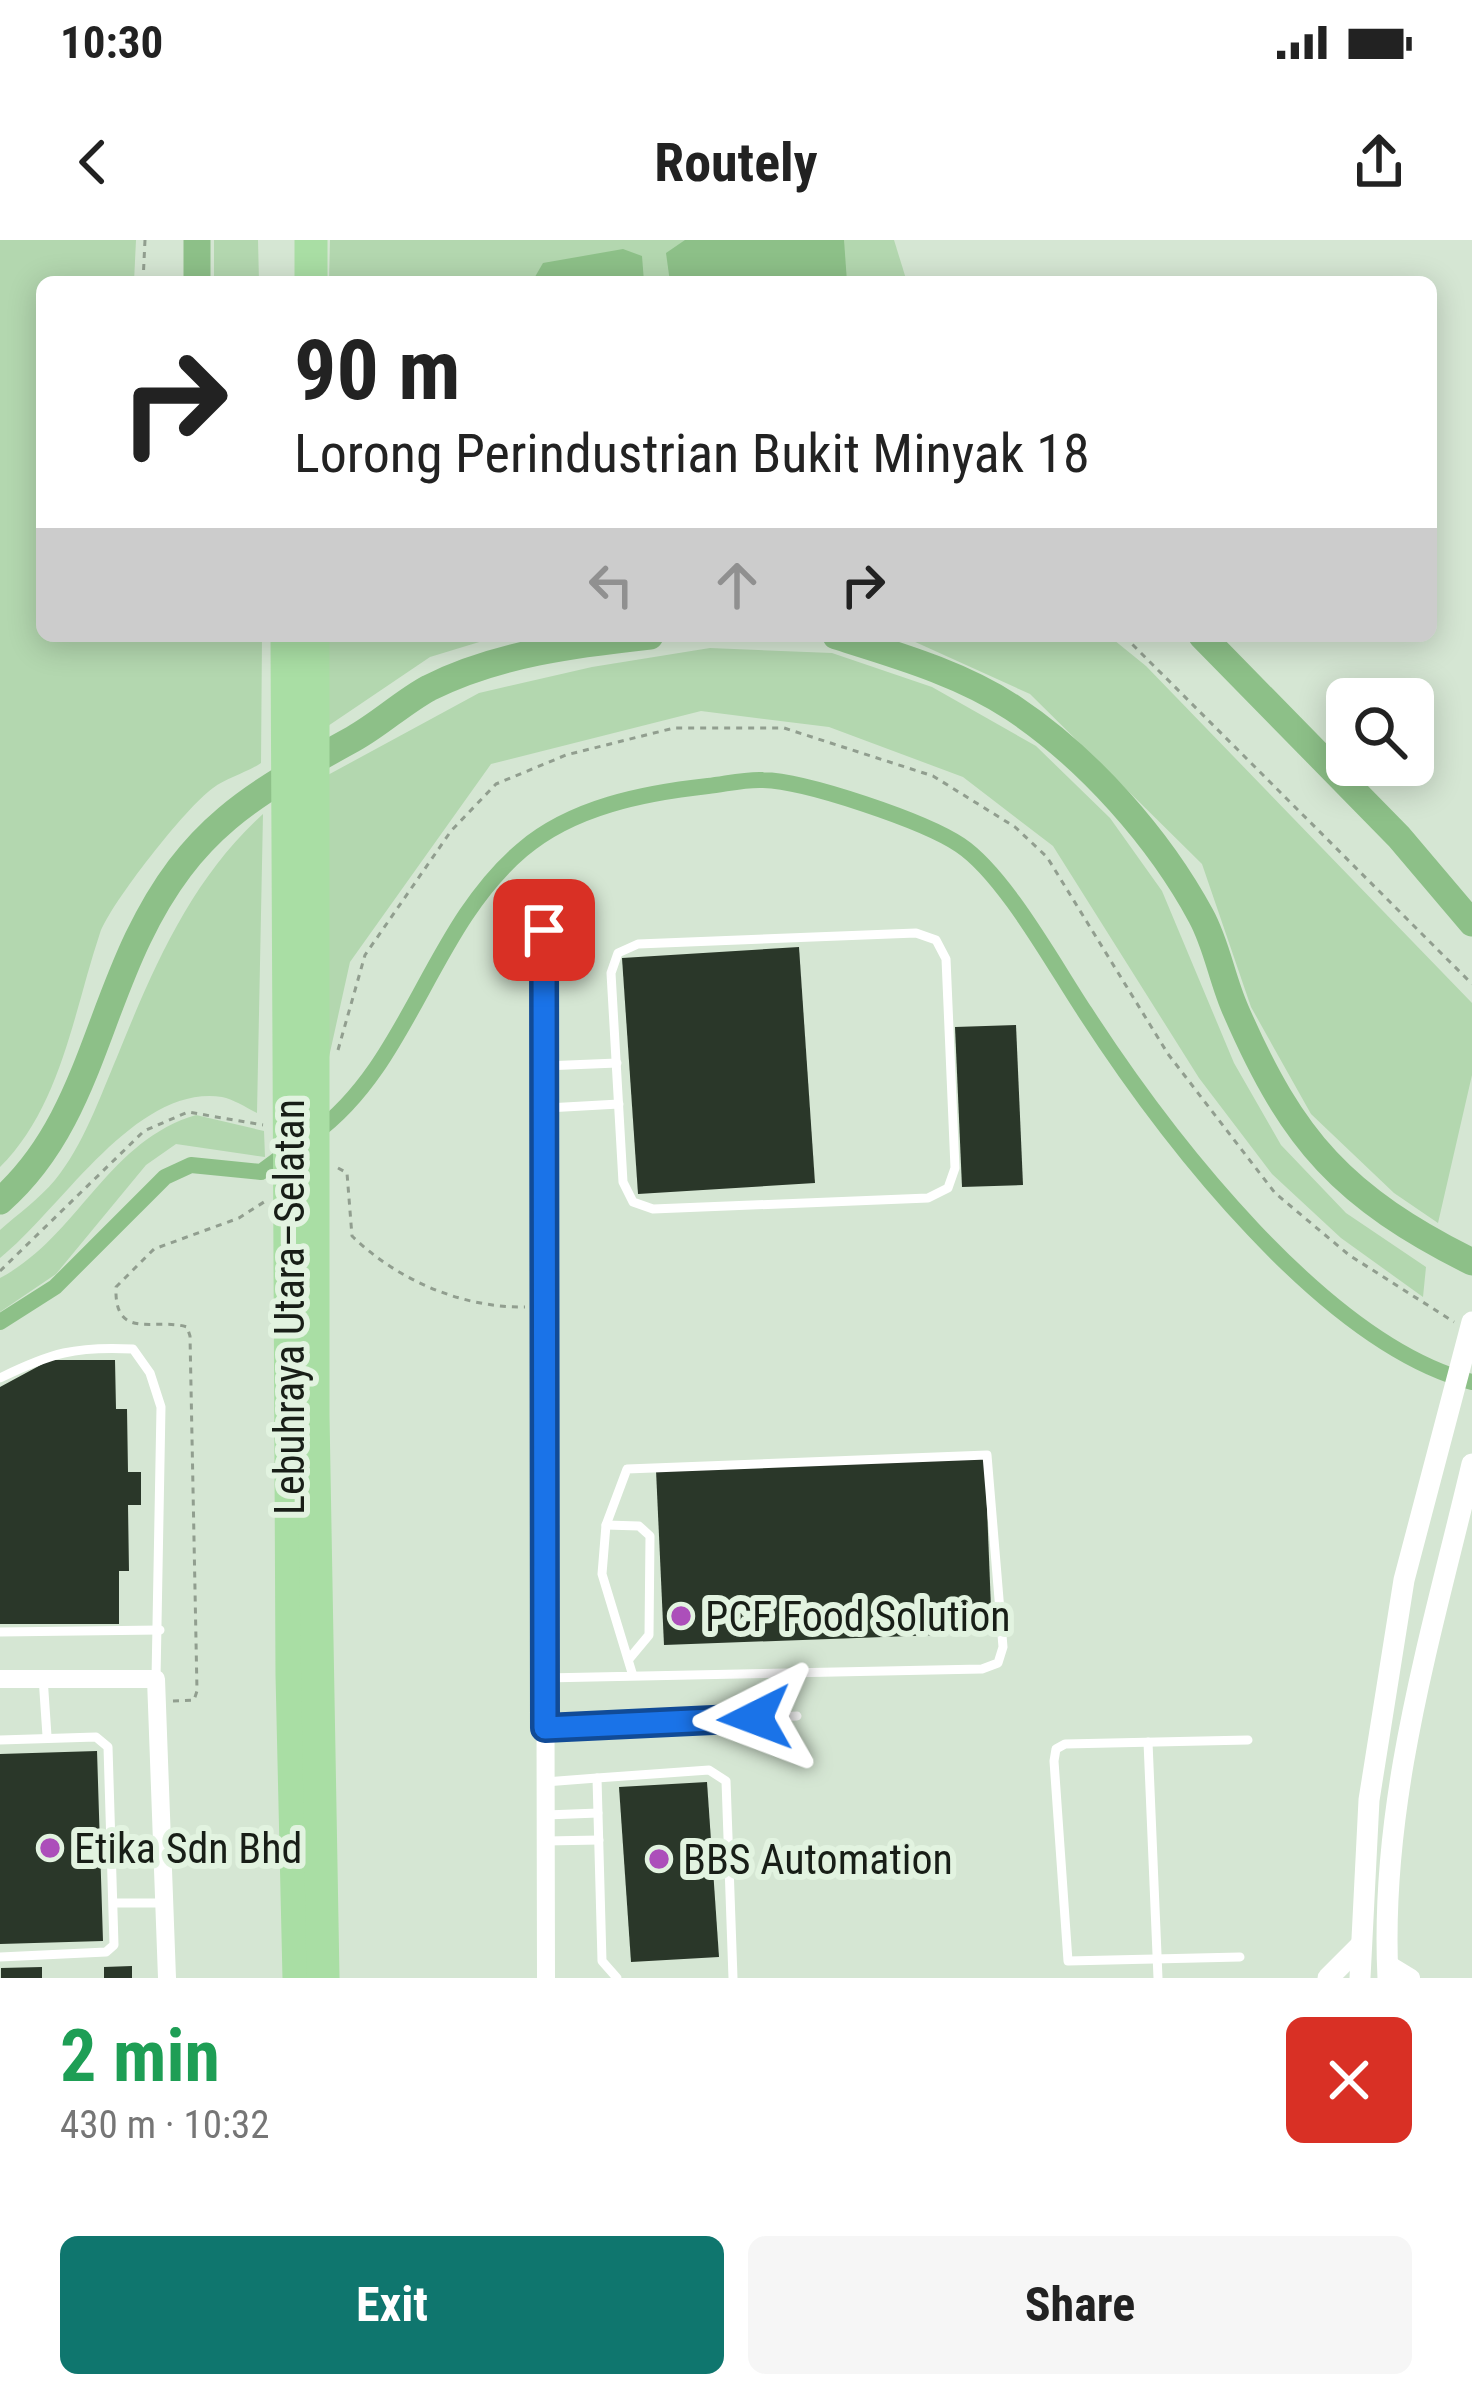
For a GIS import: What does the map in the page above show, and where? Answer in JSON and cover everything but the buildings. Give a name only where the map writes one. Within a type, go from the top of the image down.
[{"type":"highway","points":[[288,240],[288,276]]},
{"type":"highway","points":[[310,240],[311,276]]},
{"type":"highway","name":"Lebuhraya Utara–Selatan","points":[[287,642],[323,1978]]},
{"type":"highway","name":"Lebuhraya Utara–Selatan","points":[[299,1978],[301,1249],[313,642]]},
{"type":"street","points":[[544,930],[546,1978]]},
{"type":"street","points":[[1360,1978],[1369,1800],[1404,1580],[1464,1322]]},
{"type":"street","points":[[1411,1978],[1388,1971],[1389,1865],[1400,1769],[1472,1464]]},
{"type":"street","points":[[0,1679],[156,1679],[167,1978]]},
{"type":"street","points":[[1328,1978],[1359,1947]]},
{"type":"lane","points":[[927,934],[943,949],[955,1168],[939,1195],[642,1207],[626,1192],[623,1182],[617,1063],[611,973],[618,953],[627,946],[927,934]]},
{"type":"lane","points":[[544,1066],[617,1063]]},
{"type":"lane","points":[[544,1108],[619,1105]]},
{"type":"lane","points":[[0,1378],[57,1350],[99,1347],[133,1349],[149,1373],[161,1407],[156,1679]]},
{"type":"lane","points":[[545,1678],[982,1669],[998,1663],[1003,1647],[987,1455],[628,1468],[606,1525],[602,1574],[633,1676]]},
{"type":"lane","points":[[606,1525],[639,1526],[650,1536],[649,1635],[629,1659]]},
{"type":"lane","points":[[0,1632],[160,1630]]},
{"type":"lane","points":[[44,1677],[47,1736]]},
{"type":"lane","points":[[545,1728],[796,1716]]},
{"type":"lane","points":[[0,1740],[95,1737],[108,1747],[114,1904],[114,1945],[106,1952],[0,1957]]},
{"type":"lane","points":[[1240,1957],[1068,1961],[1054,1760],[1056,1749],[1065,1744],[1248,1740]]},
{"type":"lane","points":[[1148,1742],[1158,1978]]},
{"type":"lane","points":[[545,1782],[709,1770],[726,1781],[733,1978]]},
{"type":"lane","points":[[597,1778],[602,1961],[617,1978]]},
{"type":"lane","points":[[546,1815],[598,1813]]},
{"type":"lane","points":[[546,1841],[599,1840]]},
{"type":"lane","points":[[114,1904],[164,1903]]},
{"type":"path","points":[[142,276],[145,240]]},
{"type":"path","points":[[1130,642],[1472,984]]},
{"type":"path","points":[[337,1056],[365,955],[451,831],[496,784],[566,754],[674,728],[784,728],[934,776],[1015,827],[1047,857],[1168,1054],[1275,1193],[1411,1299],[1464,1322]]},
{"type":"path","points":[[0,1271],[144,1131],[168,1118],[210,1113],[254,1126],[266,1124]]},
{"type":"path","points":[[327,1162],[347,1173],[352,1236],[384,1268],[496,1308],[544,1307]]},
{"type":"path","points":[[157,1702],[194,1700],[196,1691],[190,1336],[187,1327],[178,1324],[134,1324],[116,1304],[116,1287],[154,1249],[238,1218],[264,1201]]},
{"type":"shaded area","points":[[0,240],[136,240],[134,276],[36,276],[36,642],[262,642],[261,763],[201,798],[118,900],[100,933],[52,1087],[21,1143],[0,1167]]},
{"type":"shaded area","points":[[214,240],[258,240],[259,276],[214,276]]},
{"type":"shaded area","points":[[330,240],[894,240],[905,276],[329,276]]},
{"type":"shaded area","points":[[685,240],[844,240],[847,276],[669,276],[666,253]]},
{"type":"shaded area","points":[[623,249],[642,256],[644,276],[535,276],[543,263]]},
{"type":"shaded area","points":[[324,642],[479,642],[430,657],[325,728]]},
{"type":"shaded area","points":[[915,642],[1116,642],[1146,666],[1472,1003],[1472,1075],[1438,1223],[1394,1193],[1311,1114],[1251,1007],[1202,864],[1030,694]]},
{"type":"shaded area","points":[[710,648],[832,653],[932,687],[1036,746],[1110,818],[1162,891],[1234,1063],[1281,1145],[1346,1213],[1426,1267],[1423,1297],[1341,1238],[1272,1174],[1199,1078],[1053,846],[963,777],[829,727],[701,711],[491,764],[350,962],[329,1057],[326,776],[479,693],[592,667]]},
{"type":"shaded area","points":[[263,814],[257,1113],[222,1097],[190,1098],[159,1110],[101,1155],[0,1258],[0,1230],[55,1180],[82,1137],[176,926],[215,867]]},
{"type":"shaded area","points":[[196,1115],[264,1131],[265,1157],[176,1144],[146,1165],[56,1274],[0,1312],[0,1278],[51,1239],[139,1146]]},
{"type":"waterway","points":[[197,240],[197,276]]},
{"type":"waterway","points":[[0,1201],[49,1144],[82,1078],[138,938],[158,900],[202,841],[284,778],[455,676],[537,652],[602,642]]},
{"type":"waterway","points":[[854,642],[927,666],[993,696],[1041,728],[1094,775],[1143,829],[1184,887],[1207,927],[1257,1057],[1302,1131],[1356,1189],[1427,1238],[1472,1262]]},
{"type":"waterway","points":[[1208,642],[1399,837],[1472,923]]},
{"type":"waterway","points":[[314,1134],[347,1105],[374,1071],[464,917],[491,882],[542,835],[610,804],[659,793],[756,780],[807,787],[920,825],[977,859],[1028,923],[1159,1117],[1253,1230],[1360,1326],[1416,1360],[1472,1382]]},
{"type":"waterway","points":[[0,1322],[55,1287],[165,1177],[191,1165],[261,1172],[288,1152]]},
{"type":"place","name":"PCF Food Solution","points":[[681,1616]]},
{"type":"place","name":"Etika Sdn Bhd","points":[[50,1848]]},
{"type":"place","name":"BBS Automation","points":[[659,1859]]},
{"type":"route","points":[[544,930],[545,1728],[755,1718]]}]
